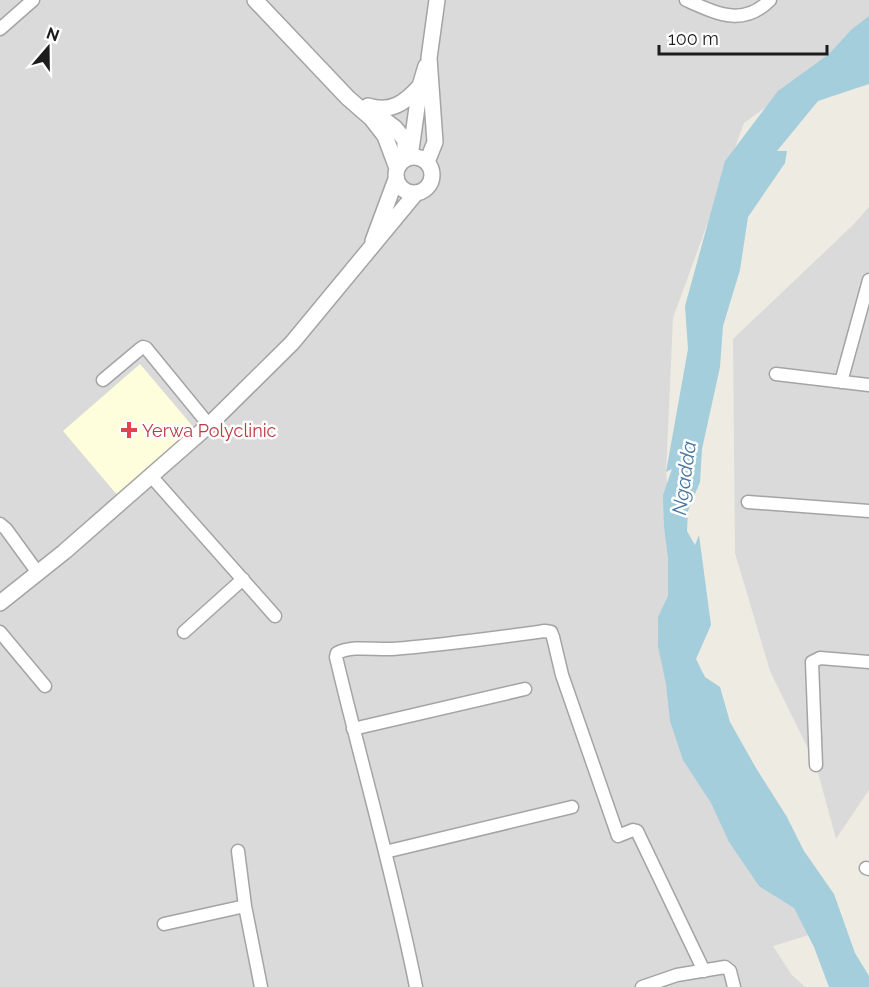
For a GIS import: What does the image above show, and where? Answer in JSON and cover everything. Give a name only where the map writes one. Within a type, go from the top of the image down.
[{"type":"street","points":[[0,29],[33,0]]},
{"type":"street","points":[[255,0],[348,98],[371,118],[385,136],[402,166]]},
{"type":"street","points":[[367,255],[402,166],[420,86],[429,58],[437,0]]},
{"type":"street","points":[[686,0],[733,16],[747,16],[759,11],[770,0]]},
{"type":"street","points":[[427,162],[435,142],[429,58]]},
{"type":"street","points":[[348,98],[382,109],[396,107],[420,86]]},
{"type":"street","points":[[366,105],[395,128],[405,140],[402,166],[404,190],[416,193]]},
{"type":"street","points":[[0,603],[210,425],[292,344],[416,193],[428,187],[431,181],[431,168],[427,162],[416,157],[402,166]]},
{"type":"street","points":[[841,382],[869,280]]},
{"type":"street","points":[[103,380],[140,349],[146,348],[210,425]]},
{"type":"street","points":[[776,374],[869,385]]},
{"type":"street","points":[[151,476],[275,616]]},
{"type":"street","points":[[748,502],[869,511]]},
{"type":"street","points":[[0,524],[38,573]]},
{"type":"street","points":[[183,632],[243,579]]},
{"type":"street","points":[[0,632],[45,686]]},
{"type":"street","points":[[416,987],[400,908],[336,657],[340,651],[441,644],[550,632],[562,675],[618,836],[633,830],[637,831],[704,971]]},
{"type":"street","points":[[816,765],[812,662],[820,658],[869,662]]},
{"type":"street","points":[[353,729],[525,689]]},
{"type":"street","points":[[385,852],[572,807]]},
{"type":"street","points":[[238,851],[245,906],[261,987]]},
{"type":"street","points":[[164,924],[245,906]]},
{"type":"street","points":[[642,987],[677,975],[724,967],[730,971],[734,987]]},
{"type":"shaded area","points":[[0,0],[869,0],[869,32],[744,123],[673,318],[666,472],[677,592],[700,721],[828,929],[773,946],[791,974],[805,987],[0,987]]},
{"type":"shaded area","points":[[869,207],[869,790],[836,839],[816,765],[770,671],[735,553],[733,339]]},
{"type":"shaded area","name":"Yerwa Polyclinic","points":[[140,364],[195,429],[118,496],[63,431]]},
{"type":"water","name":"Ngadda","points":[[869,16],[869,84],[818,101],[777,151],[787,151],[785,163],[748,217],[740,270],[723,326],[720,367],[702,449],[700,482],[688,511],[687,531],[695,545],[699,535],[711,625],[696,659],[705,677],[720,687],[730,722],[787,817],[804,851],[834,894],[855,953],[869,976],[869,987],[829,987],[814,947],[794,908],[759,886],[729,842],[711,803],[683,760],[670,721],[666,684],[658,646],[658,617],[668,596],[668,558],[663,495],[672,469],[666,472],[688,349],[685,306],[725,161],[778,91],[829,54],[852,29]]},
{"type":"place","name":"Yerwa Polyclinic","points":[[129,430]]}]
